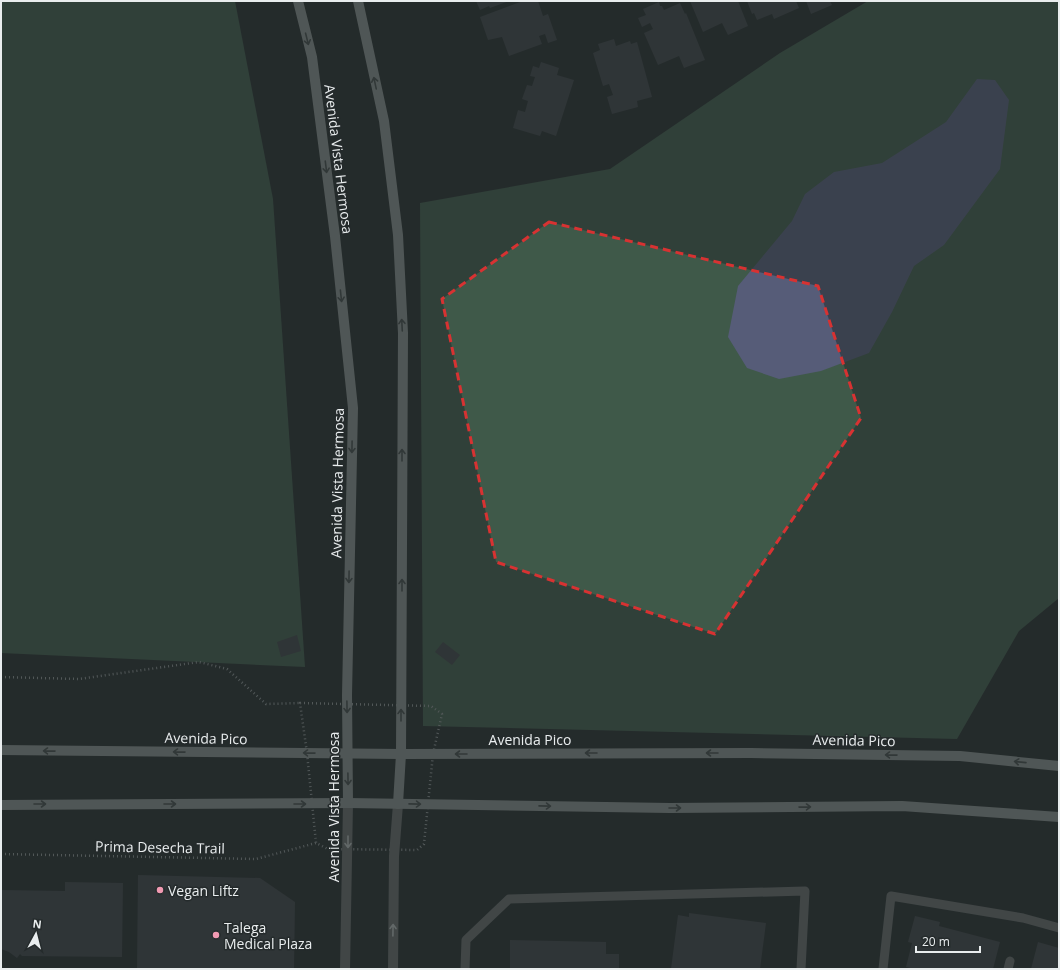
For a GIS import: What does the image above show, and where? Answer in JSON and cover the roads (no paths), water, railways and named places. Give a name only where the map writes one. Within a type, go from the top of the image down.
[{"type":"main road","name":"Avenida Vista Hermosa","points":[[298,1],[312,57],[335,236],[353,408],[347,703],[348,803]]},
{"type":"main road","points":[[358,1],[384,121],[398,235],[403,333],[401,754],[398,804]]},
{"type":"main road","name":"Avenida Pico","points":[[1,750],[348,754],[751,753],[960,756],[1059,766]]},
{"type":"main road","points":[[1,804],[348,803],[670,808],[902,806],[1059,817]]},
{"type":"street","name":"Avenida Vista Hermosa","points":[[345,969],[348,803]]},
{"type":"street","points":[[393,969],[394,849],[398,804]]},
{"type":"lane","points":[[465,969],[466,940],[509,899],[805,891],[801,969]]},
{"type":"lane","points":[[883,969],[891,896],[1023,918],[1059,928]]},
{"type":"water","points":[[977,79],[995,80],[1009,100],[1000,169],[944,245],[914,266],[892,312],[869,353],[821,371],[779,379],[747,368],[728,337],[738,286],[792,221],[805,194],[834,172],[882,163],[946,122]]},
{"type":"place","name":"Vegan Liftz","points":[[160,890]]},
{"type":"place","name":"Talega Medical Plaza","points":[[216,935]]}]
